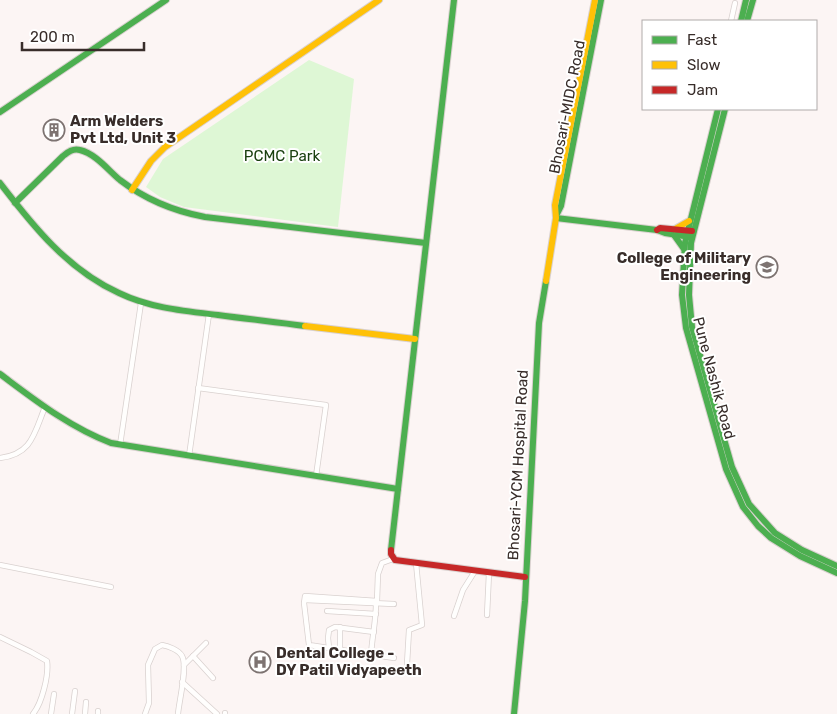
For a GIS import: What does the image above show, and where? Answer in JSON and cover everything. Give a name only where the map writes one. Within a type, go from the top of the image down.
[{"type":"main road","points":[[0,112],[166,0]]},
{"type":"main road","points":[[132,190],[151,160],[165,147],[379,0]]},
{"type":"main road","points":[[454,0],[391,552],[392,559],[395,560],[525,577]]},
{"type":"main road","name":"Bhosari-MIDC Road","points":[[556,218],[555,205],[595,0]]},
{"type":"main road","name":"Bhosari-MIDC Road","points":[[556,218],[561,206],[601,0]]},
{"type":"main road","points":[[741,20],[746,0]]},
{"type":"main road","points":[[747,20],[753,0]]},
{"type":"main road","name":"Pune Nashik Road","points":[[718,110],[689,221],[689,295],[692,327],[732,466],[749,504],[775,533],[802,550],[837,566]]},
{"type":"main road","name":"Pune Nashik Road","points":[[725,110],[690,234],[684,249],[682,295],[686,328],[724,462],[743,508],[771,538],[800,556],[837,573]]},
{"type":"main road","points":[[15,203],[62,157],[77,149],[88,154],[132,190],[168,209],[205,218],[426,243]]},
{"type":"main road","points":[[0,183],[50,245],[72,265],[97,282],[141,303],[173,310],[415,339]]},
{"type":"main road","points":[[556,218],[657,230],[660,228],[690,234]]},
{"type":"main road","name":"Bhosari-YCM Hospital Road","points":[[515,714],[524,601],[539,323],[556,218]]},
{"type":"main road","points":[[675,232],[689,221]]},
{"type":"main road","points":[[675,232],[684,249]]},
{"type":"main road","points":[[0,374],[44,407],[94,436],[120,445],[398,489]]},
{"type":"street","points":[[731,20],[735,3]]},
{"type":"street","points":[[120,445],[141,303]]},
{"type":"street","points":[[188,456],[209,314]]},
{"type":"street","points":[[198,388],[326,405],[316,476]]},
{"type":"street","points":[[0,458],[17,454],[27,446],[44,407]]},
{"type":"street","points":[[371,655],[378,574],[382,563],[392,559]]},
{"type":"street","points":[[407,664],[408,630],[422,625],[416,563]]},
{"type":"street","points":[[0,566],[111,587]]},
{"type":"street","points":[[454,616],[464,590],[475,571]]},
{"type":"street","points":[[487,615],[489,573]]},
{"type":"street","points":[[394,603],[305,596],[309,645],[394,658]]},
{"type":"street","points":[[327,611],[376,614]]},
{"type":"street","points":[[330,648],[329,630],[335,627],[374,632]]},
{"type":"street","points":[[340,627],[340,650]]},
{"type":"street","points":[[0,637],[47,662],[47,678],[39,704],[33,714]]},
{"type":"street","points":[[184,665],[206,643]]},
{"type":"street","points":[[144,714],[149,703],[148,665],[155,649],[164,645],[181,653],[183,657],[184,665],[178,714]]},
{"type":"street","points":[[193,656],[213,678]]},
{"type":"street","points":[[182,682],[217,714]]},
{"type":"street","points":[[72,714],[75,691]]},
{"type":"street","points":[[51,714],[54,694]]},
{"type":"street","points":[[84,714],[86,702]]},
{"type":"green space","name":"PCMC Park","points":[[309,60],[354,79],[338,227],[184,207],[160,197],[146,187],[163,159]]},
{"type":"traffic: fast","points":[[0,112],[166,0]]},
{"type":"traffic: fast","points":[[391,550],[454,0]]},
{"type":"traffic: fast","points":[[557,214],[561,206],[601,0]]},
{"type":"traffic: fast","points":[[741,20],[746,0]]},
{"type":"traffic: fast","points":[[747,20],[753,0]]},
{"type":"traffic: fast","points":[[718,110],[685,243],[682,295],[686,328],[726,469],[743,507],[758,526],[771,538],[800,556],[837,573]]},
{"type":"traffic: fast","points":[[725,110],[691,243],[689,295],[692,327],[732,467],[749,504],[775,533],[802,550],[837,566]]},
{"type":"traffic: fast","points":[[15,203],[63,156],[77,150],[86,152],[97,159],[120,180],[140,193],[160,204],[182,212],[205,217],[426,243]]},
{"type":"traffic: fast","points":[[0,183],[53,246],[84,272],[119,293],[167,308],[305,326]]},
{"type":"traffic: fast","points":[[556,218],[657,230],[690,237]]},
{"type":"traffic: fast","points":[[674,235],[684,249]]},
{"type":"traffic: fast","points":[[514,714],[525,601],[539,323],[546,281]]},
{"type":"traffic: fast","points":[[0,374],[67,421],[111,443],[398,489]]},
{"type":"traffic: slow","points":[[132,190],[151,161],[165,147],[379,0]]},
{"type":"traffic: slow","points":[[546,281],[556,218],[555,205],[595,0]]},
{"type":"traffic: slow","points":[[675,229],[689,221]]},
{"type":"traffic: slow","points":[[305,326],[415,339]]},
{"type":"traffic: jam","points":[[657,230],[660,228],[692,231]]},
{"type":"traffic: jam","points":[[391,550],[395,560],[525,577]]},
{"type":"place","name":"Arm Welders Pvt Ltd, Unit 3","points":[[54,130]]},
{"type":"place","name":"College of Military Engineering","points":[[767,267]]},
{"type":"place","name":"Dental College - DY Patil Vidyapeeth","points":[[260,662]]}]
